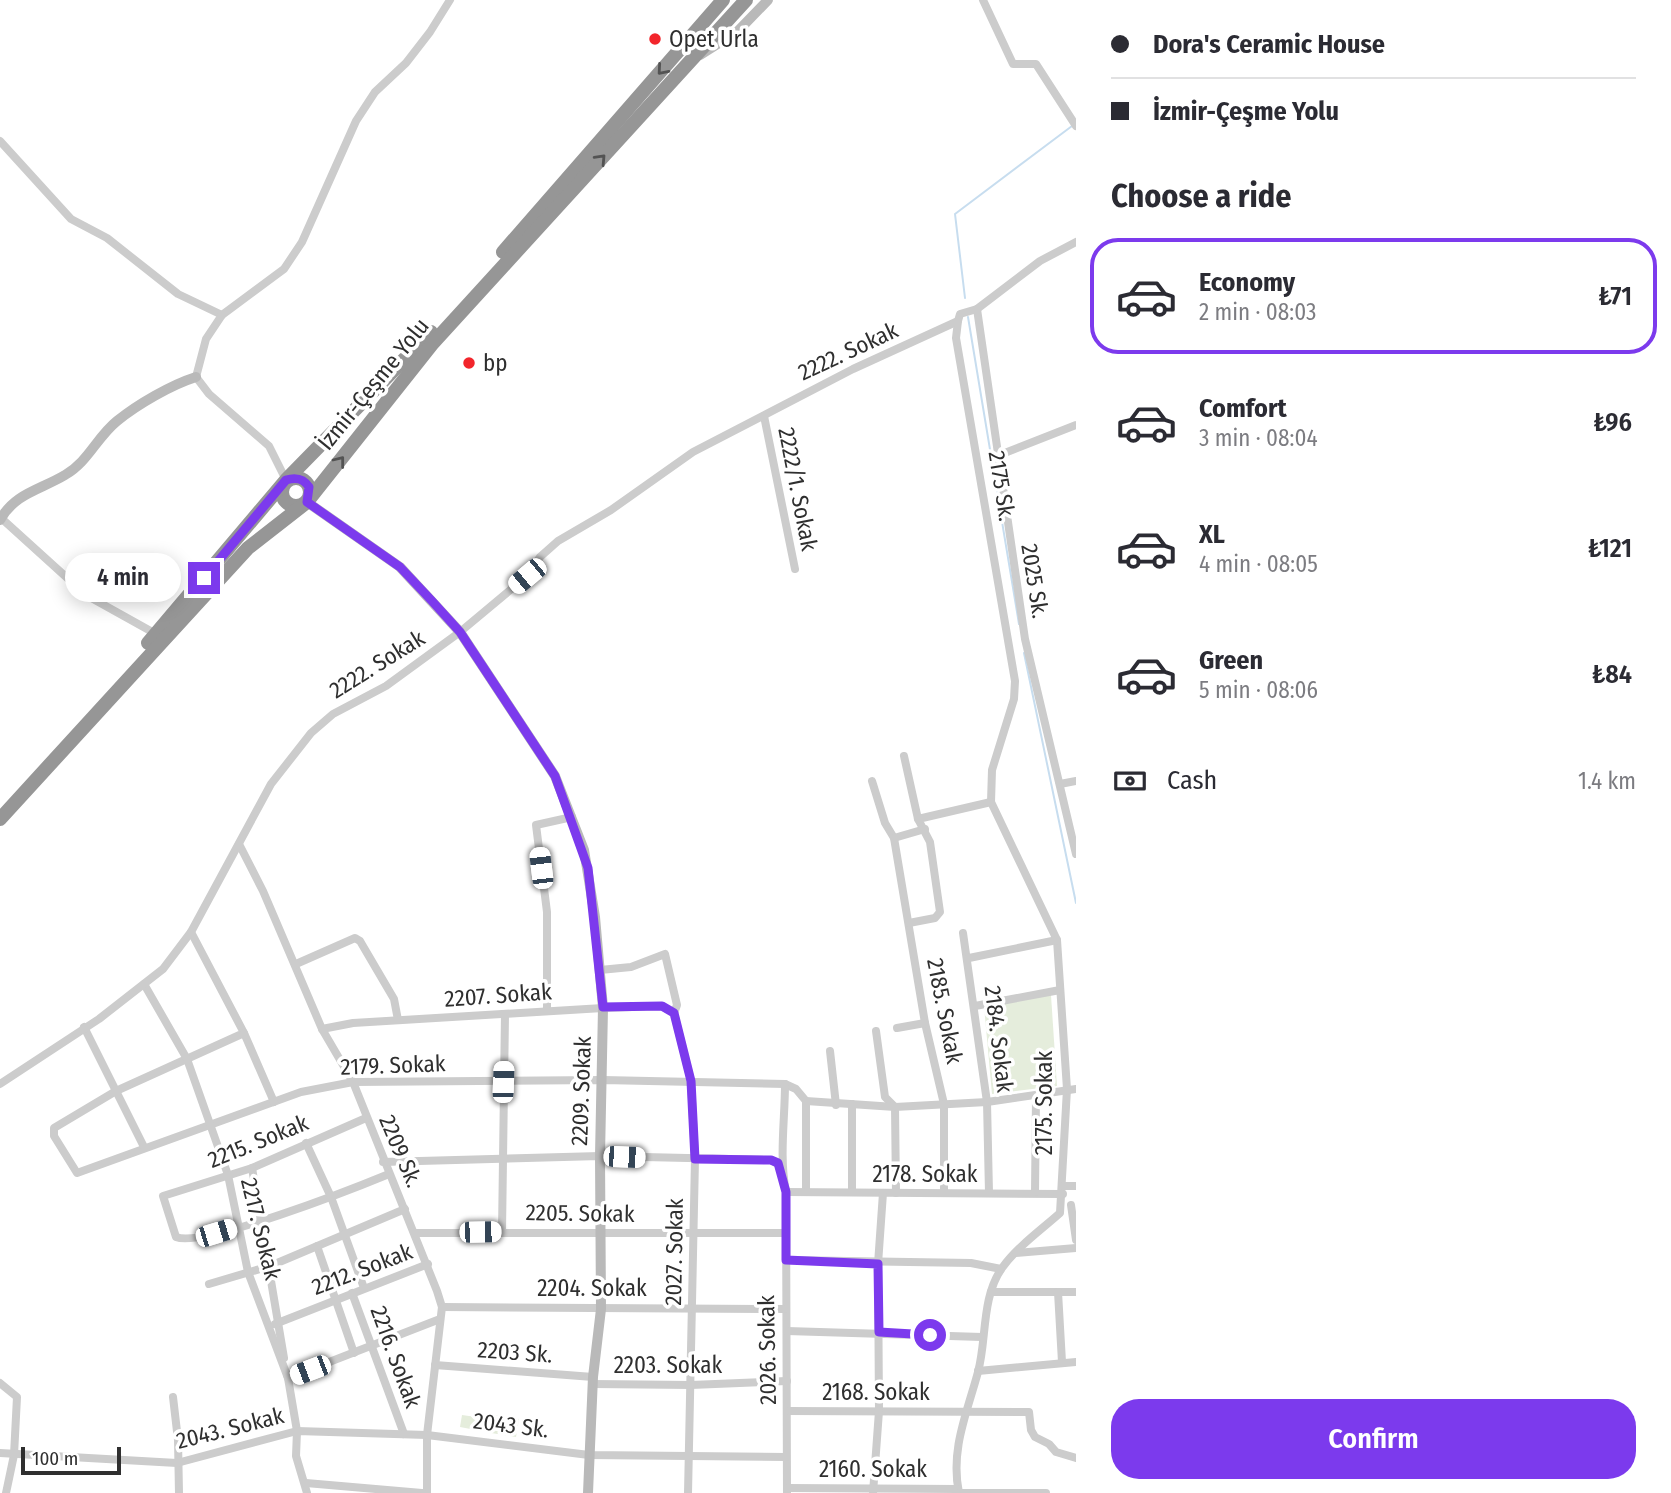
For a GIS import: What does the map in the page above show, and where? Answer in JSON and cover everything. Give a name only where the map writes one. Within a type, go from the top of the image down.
[{"type":"highway","name":"İzmir-Çeşme Yolu","points":[[0,806],[156,634],[286,480],[392,374],[502,253],[722,0]]},
{"type":"highway","name":"İzmir-Çeşme Yolu","points":[[0,819],[248,548],[307,502],[433,343],[746,0]]},
{"type":"highway","points":[[299,478],[307,483],[311,492],[307,502],[296,507],[288,504],[282,492],[286,480],[299,478]]},
{"type":"street","points":[[196,377],[206,339],[222,315],[284,269],[302,242],[356,121],[375,92],[430,32],[450,0]]},
{"type":"street","points":[[710,15],[713,0]]},
{"type":"street","points":[[692,60],[738,31],[768,0]]},
{"type":"street","points":[[982,0],[1013,64],[1035,64],[1074,119]]},
{"type":"street","points":[[0,141],[71,219],[107,238],[178,294],[222,315]]},
{"type":"street","name":"2222. Sokak","points":[[0,1084],[163,969],[191,932],[271,783],[311,733],[333,715],[386,686],[460,632],[527,576],[540,557],[558,541],[611,510],[693,452],[841,375],[958,321],[960,314],[976,309],[1040,261],[1076,242]]},
{"type":"street","name":"2025 Sk.","points":[[976,309],[1025,639],[1076,854]]},
{"type":"street","name":"2175 Sk.","points":[[958,321],[956,338],[1015,681],[1014,699]]},
{"type":"street","points":[[196,377],[209,394],[269,446],[286,480]]},
{"type":"street","points":[[156,634],[86,595],[2,513],[26,492],[65,475],[86,459],[116,422],[183,381],[196,377]]},
{"type":"street","name":"2222/1. Sokak","points":[[764,416],[795,569]]},
{"type":"street","points":[[997,456],[1076,425]]},
{"type":"street","name":"2209. Sokak","points":[[307,502],[400,567],[460,632],[555,776],[572,817],[588,868],[603,1007],[601,1310],[593,1381],[588,1493]]},
{"type":"street","name":"2175. Sokak","points":[[1014,699],[992,770],[991,802],[1057,940],[1071,1089],[1061,1206]]},
{"type":"street","points":[[904,756],[918,819],[930,842],[940,912],[935,918],[909,923]]},
{"type":"street","name":"2185. Sokak","points":[[872,781],[885,823],[894,838],[925,1023],[944,1104],[944,1193]]},
{"type":"street","points":[[1060,784],[1076,781]]},
{"type":"street","points":[[918,819],[991,802]]},
{"type":"street","points":[[547,1011],[547,912],[536,825],[572,817]]},
{"type":"street","points":[[894,838],[925,829]]},
{"type":"street","name":"2209 Sk.","points":[[239,844],[296,964],[322,1029],[353,1082],[383,1162],[428,1264],[442,1307],[427,1435],[425,1493]]},
{"type":"street","points":[[191,932],[244,1033],[274,1102]]},
{"type":"street","name":"2184. Sokak","points":[[963,933],[969,958],[987,1102],[989,1193]]},
{"type":"street","points":[[296,964],[355,938],[360,941],[394,999],[398,1020]]},
{"type":"street","points":[[969,958],[1057,940]]},
{"type":"street","name":"2027. Sokak","points":[[600,970],[631,967],[664,954],[677,1005],[674,1013],[691,1081],[695,1159],[688,1493]]},
{"type":"street","name":"2217. Sokak","points":[[144,984],[187,1059],[228,1175],[248,1272],[274,1324],[288,1378],[297,1431],[296,1456],[307,1493]]},
{"type":"street","points":[[975,1006],[1060,990]]},
{"type":"street","name":"2207. Sokak","points":[[322,1029],[398,1020],[603,1007],[662,1006],[674,1013]]},
{"type":"street","points":[[502,1231],[505,1014]]},
{"type":"street","points":[[897,1028],[925,1023]]},
{"type":"street","points":[[84,1027],[144,1147]]},
{"type":"street","points":[[876,1031],[885,1097],[895,1107],[896,1193]]},
{"type":"street","points":[[116,1091],[244,1033]]},
{"type":"street","points":[[830,1051],[836,1104]]},
{"type":"street","name":"2179. Sokak","points":[[116,1091],[54,1128],[54,1136],[77,1173],[301,1092],[353,1082],[603,1080],[785,1083]]},
{"type":"street","points":[[785,1083],[796,1089],[806,1101],[806,1192]]},
{"type":"street","name":"2026. Sokak","points":[[785,1083],[785,1147],[781,1166],[786,1192],[784,1309],[787,1331],[787,1490]]},
{"type":"street","points":[[806,1101],[895,1107],[1036,1097],[1071,1089]]},
{"type":"street","points":[[1035,1192],[1036,1097]]},
{"type":"street","points":[[852,1104],[852,1192]]},
{"type":"street","name":"2215. Sokak","points":[[239,1226],[192,1240],[176,1237],[163,1196],[252,1168],[366,1118]]},
{"type":"street","points":[[306,1143],[331,1198],[364,1288]]},
{"type":"street","points":[[383,1162],[600,1156],[771,1160],[781,1166]]},
{"type":"street","points":[[252,1168],[270,1266],[274,1324]]},
{"type":"street","points":[[239,1226],[331,1198],[389,1174]]},
{"type":"street","name":"2178. Sokak","points":[[786,1192],[989,1193],[1063,1190],[1076,1186]]},
{"type":"street","points":[[873,1491],[879,1410],[878,1264],[883,1194]]},
{"type":"street","points":[[959,1491],[956,1458],[964,1410],[978,1371],[991,1292],[1001,1269],[1060,1213],[1061,1206],[1074,1205],[1076,1240]]},
{"type":"street","points":[[209,1284],[270,1266],[405,1209]]},
{"type":"street","name":"2205. Sokak","points":[[415,1233],[786,1233]]},
{"type":"street","points":[[317,1246],[354,1353]]},
{"type":"street","points":[[1015,1253],[1076,1248]]},
{"type":"street","points":[[786,1260],[878,1264],[971,1263],[1001,1269]]},
{"type":"street","name":"2212. Sokak","points":[[274,1324],[428,1264]]},
{"type":"street","points":[[991,1292],[1076,1292]]},
{"type":"street","points":[[1058,1292],[1062,1362]]},
{"type":"street","name":"2216. Sokak","points":[[352,1293],[404,1434]]},
{"type":"street","name":"2204. Sokak","points":[[442,1307],[601,1310],[693,1306],[784,1309]]},
{"type":"street","points":[[288,1378],[440,1319]]},
{"type":"street","points":[[787,1331],[982,1337]]},
{"type":"street","points":[[978,1371],[1076,1362]]},
{"type":"street","name":"2203 Sk.","points":[[435,1365],[593,1381]]},
{"type":"street","name":"2203. Sokak","points":[[593,1381],[691,1385],[787,1381]]},
{"type":"street","points":[[0,1383],[17,1397],[14,1455],[6,1493]]},
{"type":"street","points":[[173,1397],[178,1493]]},
{"type":"street","name":"2168. Sokak","points":[[788,1411],[1029,1412],[1032,1434],[1058,1453],[1076,1458]]},
{"type":"street","name":"2043. Sokak","points":[[0,1453],[177,1463],[297,1431],[427,1435]]},
{"type":"street","name":"2043 Sk.","points":[[427,1435],[590,1455]]},
{"type":"street","points":[[590,1455],[786,1457]]},
{"type":"street","points":[[306,1483],[425,1493]]},
{"type":"street","name":"2160. Sokak","points":[[787,1490],[1046,1492]]},
{"type":"green space","points":[[1051,995],[1057,1086],[992,1094],[984,1006]]},
{"type":"green space","points":[[488,1414],[519,1419],[516,1437],[485,1432]]},
{"type":"green space","points":[[462,1415],[483,1418],[481,1431],[460,1427]]},
{"type":"waterway","points":[[965,298],[955,214],[1072,126]]},
{"type":"waterway","points":[[968,317],[1019,624]]},
{"type":"waterway","points":[[1024,653],[1076,903]]},
{"type":"place","name":"Opet Urla","points":[[655,39]]},
{"type":"place","name":"bp","points":[[469,363]]},
{"type":"route","points":[[204,578],[286,480],[293,478],[307,483],[311,492],[307,502],[400,567],[460,632],[555,776],[584,850],[588,868],[603,1007],[662,1006],[674,1013],[691,1081],[695,1159],[771,1160],[778,1163],[786,1192],[786,1260],[878,1264],[879,1332],[930,1335]]}]
